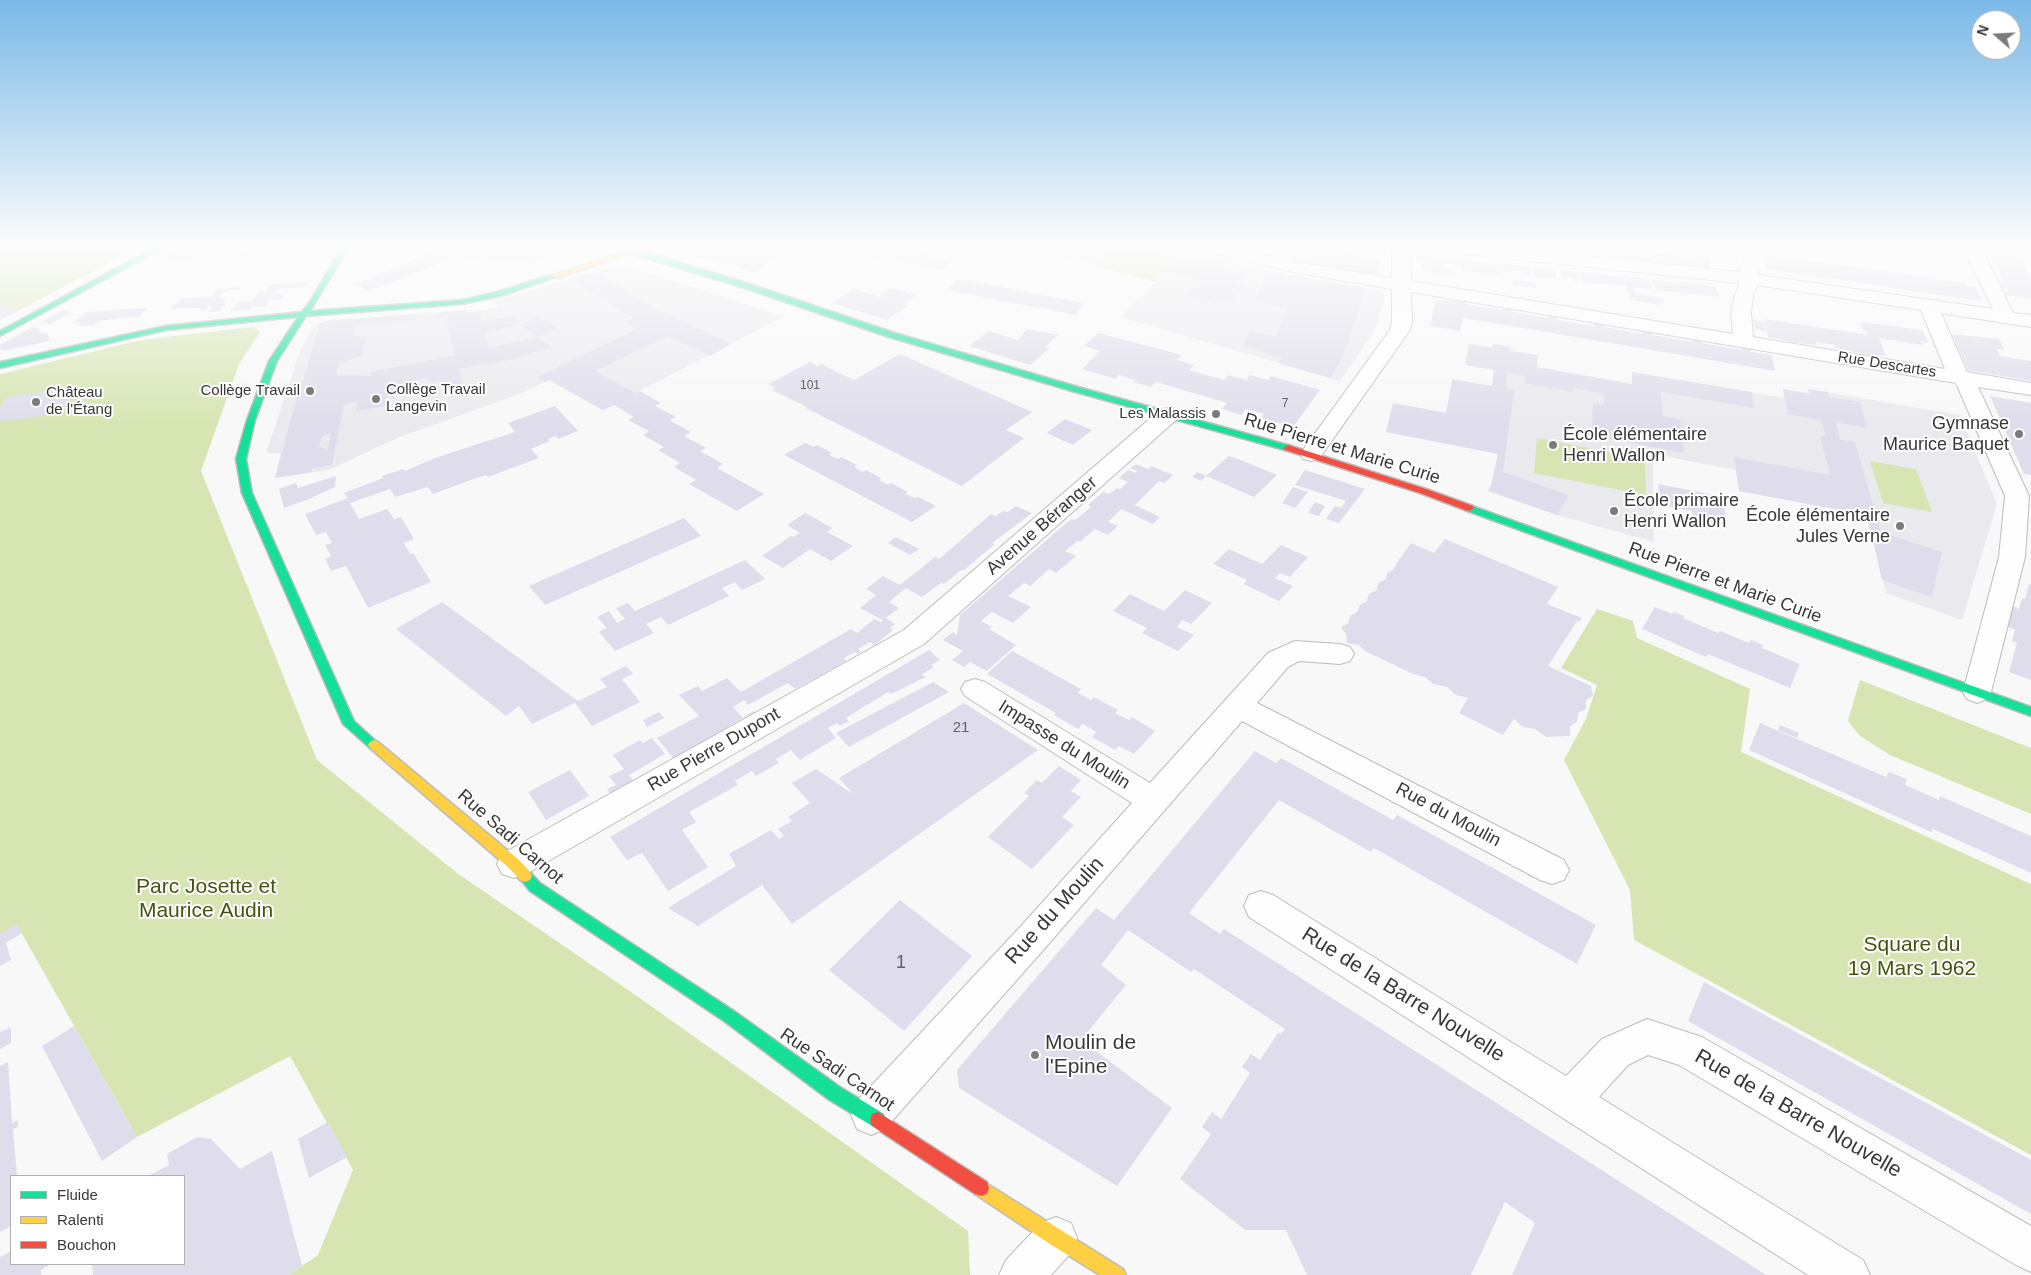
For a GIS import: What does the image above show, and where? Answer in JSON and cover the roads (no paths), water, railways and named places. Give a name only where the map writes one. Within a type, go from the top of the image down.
[{"type":"street","points":[[0,334],[53,306]]},
{"type":"street","name":"Rue Sadi Carnot","points":[[311,306],[273,362],[251,420],[241,459],[247,493],[349,724],[514,864],[535,887],[729,1016],[834,1093],[1056,1238],[1117,1275]]},
{"type":"street","points":[[0,365],[166,328],[304,314],[416,306]]},
{"type":"street","name":"Rue Pierre et Marie Curie","points":[[805,306],[892,335],[1168,415],[1311,454],[1423,491],[1612,562],[2031,712]]},
{"type":"street","points":[[1311,454],[1400,330],[1402,306]]},
{"type":"street","name":"Rue Descartes","points":[[1523,306],[2031,389]]},
{"type":"street","points":[[1742,306],[1743,341]]},
{"type":"street","points":[[1928,306],[2017,496],[2012,557],[1977,692]]},
{"type":"street","points":[[1931,306],[2031,321]]},
{"type":"street","points":[[2000,306],[2006,317]]},
{"type":"street","name":"Avenue Béranger","points":[[914,636],[1168,415]]},
{"type":"street","name":"Rue Pierre Dupont","points":[[514,864],[914,636]]},
{"type":"street","name":"Rue du Moulin","points":[[871,1116],[1033,937],[1278,660],[1295,651],[1340,654]]},
{"type":"street","name":"Impasse du Moulin","points":[[975,689],[1153,801]]},
{"type":"street","name":"Rue du Moulin","points":[[1237,705],[1552,870]]},
{"type":"street","name":"Rue de la Barre Nouvelle","points":[[1261,906],[1571,1099],[1848,1275]]},
{"type":"street","name":"Rue de la Barre Nouvelle","points":[[1571,1099],[1615,1052],[1647,1037],[1689,1050],[2031,1250]]},
{"type":"street","points":[[1021,1275],[1056,1238]]},
{"type":"place","name":"Collège Travail","points":[[310,391]]},
{"type":"place","name":"Collège Travail Langevin","points":[[376,399]]},
{"type":"place","name":"Château de l'Étang","points":[[36,402]]},
{"type":"place","name":"Les Malassis","points":[[1216,414]]},
{"type":"place","name":"Gymnase Maurice Baquet","points":[[2019,434]]},
{"type":"place","name":"École élémentaire Henri Wallon","points":[[1553,445]]},
{"type":"place","name":"École primaire Henri Wallon","points":[[1614,511]]},
{"type":"place","name":"École élémentaire Jules Verne","points":[[1900,526]]},
{"type":"place","name":"Moulin de l'Epine","points":[[1035,1055]]},
{"type":"park label","name":"Parc Josette et Maurice Audin","points":[[206,899]]},
{"type":"park label","name":"Square du 19 Mars 1962","points":[[1912,957]]}]
